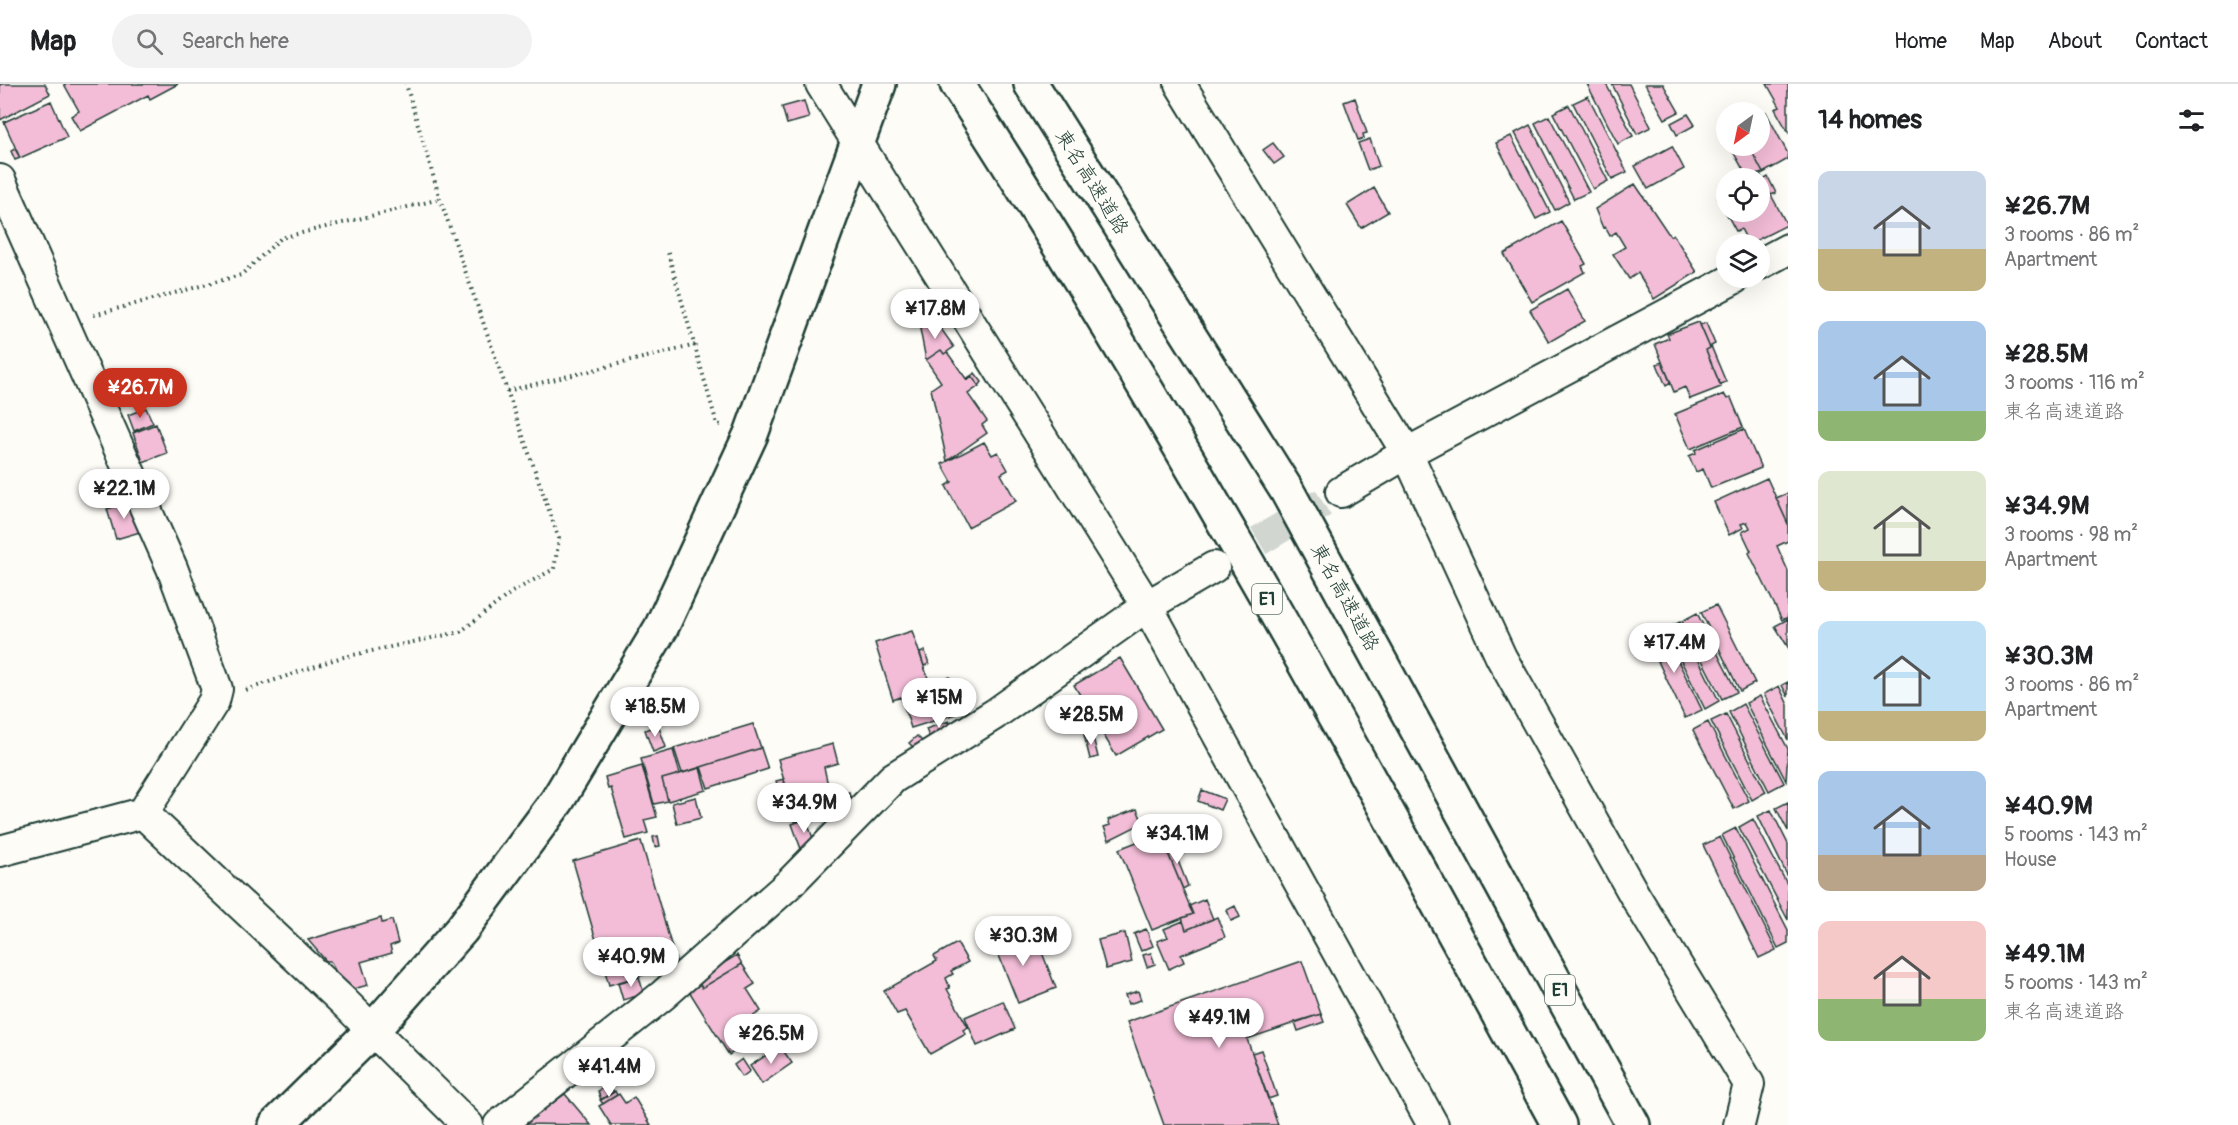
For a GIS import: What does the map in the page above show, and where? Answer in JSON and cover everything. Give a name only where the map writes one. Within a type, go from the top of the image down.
[{"type":"main road","points":[[276,1125],[371,1032],[462,929],[557,801],[661,628],[752,435],[879,84]]},
{"type":"main road","name":"E1","points":[[957,84],[1111,333],[1331,708],[1559,1125]]},
{"type":"main road","name":"東名高速道路","points":[[1031,84],[1287,491],[1633,1125]]},
{"type":"street","points":[[821,84],[859,140],[1148,606],[1432,1125]]},
{"type":"street","points":[[1180,84],[1407,453],[1501,657],[1635,896],[1702,1002],[1749,1084],[1739,1125]]},
{"type":"street","points":[[0,180],[172,568],[217,688],[213,701],[143,813],[0,851]]},
{"type":"street","points":[[1770,259],[1788,249]]},
{"type":"street","points":[[1341,492],[1407,453],[1716,288]]},
{"type":"street","points":[[499,1125],[662,996],[780,892],[893,778],[995,714],[1148,606],[1214,567]]},
{"type":"street","points":[[143,813],[341,999],[371,1032],[468,1125]]},
{"type":"path","points":[[213,701],[339,658],[460,632],[512,592],[554,569],[559,539],[440,199],[406,84]]},
{"type":"path","points":[[63,324],[241,275],[281,238],[440,199]]},
{"type":"path","points":[[668,253],[717,424],[752,435]]},
{"type":"path","points":[[507,392],[696,345]]},
{"type":"building","points":[[0,84],[45,84],[50,94],[0,120]]},
{"type":"building","points":[[64,84],[178,84],[150,99],[148,95],[80,131],[71,116],[79,111]]},
{"type":"building","points":[[1587,84],[1606,84],[1633,136],[1618,144]]},
{"type":"building","points":[[1612,84],[1629,84],[1651,127],[1637,134]]},
{"type":"building","points":[[1645,84],[1663,84],[1679,112],[1665,119]]},
{"type":"building","points":[[1767,84],[1788,84],[1788,132],[1775,109],[1780,107]]},
{"type":"building","points":[[1588,96],[1627,172],[1612,179],[1573,103]]},
{"type":"building","points":[[1355,98],[1367,133],[1363,134],[1364,138],[1358,140],[1344,102]]},
{"type":"building","points":[[51,101],[67,137],[20,158],[4,122]]},
{"type":"building","points":[[804,101],[809,118],[787,124],[782,107]]},
{"type":"building","points":[[1569,105],[1608,181],[1593,189],[1553,113]]},
{"type":"building","points":[[1688,114],[1695,125],[1677,135],[1671,123]]},
{"type":"building","points":[[1549,116],[1589,192],[1574,199],[1535,123]]},
{"type":"building","points":[[1770,120],[1788,154],[1788,159],[1770,169],[1760,168],[1754,156],[1770,156]]},
{"type":"building","points":[[1530,125],[1569,202],[1555,210],[1515,133]]},
{"type":"building","points":[[1511,136],[1550,212],[1536,219],[1496,143]]},
{"type":"building","points":[[1370,139],[1379,166],[1368,170],[1358,143]]},
{"type":"building","points":[[1273,143],[1284,157],[1274,164],[1263,150]]},
{"type":"building","points":[[1672,146],[1684,169],[1648,189],[1635,166]]},
{"type":"building","points":[[15,149],[20,158],[15,160],[11,151]]},
{"type":"building","points":[[1736,156],[1754,156],[1760,168],[1742,168]]},
{"type":"building","points":[[1770,181],[1776,193],[1771,195],[1770,193]]},
{"type":"building","points":[[1635,184],[1670,236],[1673,234],[1697,272],[1654,299],[1638,273],[1629,279],[1613,254],[1625,247],[1616,232],[1610,236],[1605,227],[1603,228],[1595,209]]},
{"type":"building","points":[[1374,188],[1388,212],[1361,228],[1347,205]]},
{"type":"building","points":[[1770,193],[1787,225],[1769,234],[1744,234],[1741,229],[1736,231],[1731,222],[1770,222]]},
{"type":"building","points":[[1561,221],[1586,264],[1582,266],[1585,272],[1532,302],[1504,254]]},
{"type":"building","points":[[1567,289],[1585,321],[1549,342],[1530,310]]},
{"type":"building","points":[[934,319],[954,347],[944,354],[941,350],[926,360],[920,329]]},
{"type":"building","points":[[1699,322],[1710,348],[1706,350],[1721,387],[1690,399],[1685,387],[1674,392],[1655,344],[1669,338],[1667,334]]},
{"type":"building","points":[[1706,323],[1715,344],[1711,346],[1726,382],[1720,384],[1706,350],[1710,348],[1700,325]]},
{"type":"building","points":[[941,350],[944,354],[947,352],[967,380],[972,377],[979,386],[968,394],[987,421],[982,425],[987,433],[947,461],[931,389],[941,382],[926,360]]},
{"type":"building","points":[[1662,362],[1671,383],[1666,386],[1657,364]]},
{"type":"building","points":[[975,373],[982,382],[979,386],[972,377],[966,379]]},
{"type":"building","points":[[1724,394],[1727,399],[1731,398],[1743,427],[1690,449],[1675,414]]},
{"type":"building","points":[[146,408],[153,423],[134,431],[128,415]]},
{"type":"building","points":[[156,424],[167,453],[143,462],[133,433]]},
{"type":"building","points":[[1744,429],[1761,468],[1711,488],[1703,469],[1696,472],[1689,456],[1696,453],[1695,450]]},
{"type":"building","points":[[984,442],[992,455],[998,452],[1008,470],[1001,474],[1016,501],[968,527],[946,486],[952,482],[942,464]]},
{"type":"building","points":[[1767,478],[1788,524],[1788,541],[1777,546],[1788,571],[1788,617],[1782,620],[1749,553],[1751,551],[1742,532],[1750,528],[1747,522],[1741,524],[1743,528],[1729,535],[1714,502]]},
{"type":"building","points":[[124,492],[127,503],[112,507],[109,497]]},
{"type":"building","points":[[1788,493],[1788,524],[1776,498]]},
{"type":"building","points":[[131,502],[140,532],[116,539],[107,509]]},
{"type":"building","points":[[1716,605],[1755,683],[1740,691],[1701,612]]},
{"type":"building","points":[[1697,613],[1737,692],[1722,699],[1682,621]]},
{"type":"building","points":[[1788,619],[1788,647],[1775,626]]},
{"type":"building","points":[[1680,622],[1719,701],[1705,709],[1665,629]]},
{"type":"building","points":[[1663,630],[1702,710],[1685,718],[1647,638]]},
{"type":"building","points":[[912,631],[930,684],[950,677],[962,712],[911,728],[901,697],[893,700],[875,643]]},
{"type":"building","points":[[925,651],[929,664],[924,666],[920,653]]},
{"type":"building","points":[[1120,658],[1162,729],[1116,756],[1074,685]]},
{"type":"building","points":[[1788,682],[1788,697],[1782,685]]},
{"type":"building","points":[[1779,686],[1788,705],[1788,740],[1764,694]]},
{"type":"building","points":[[1760,696],[1788,749],[1786,781],[1746,703]]},
{"type":"building","points":[[1743,704],[1784,783],[1769,791],[1729,712]]},
{"type":"building","points":[[1726,714],[1766,792],[1752,800],[1711,721]]},
{"type":"building","points":[[949,721],[951,729],[929,737],[926,729]]},
{"type":"building","points":[[1708,722],[1749,801],[1734,809],[1693,730]]},
{"type":"building","points":[[753,724],[761,748],[682,773],[674,748]]},
{"type":"building","points":[[658,725],[666,747],[653,752],[645,730]]},
{"type":"building","points":[[1092,733],[1098,757],[1090,759],[1084,735]]},
{"type":"building","points":[[917,736],[926,745],[919,753],[909,743]]},
{"type":"building","points":[[833,744],[838,763],[824,767],[832,804],[826,806],[827,812],[795,821],[778,759]]},
{"type":"building","points":[[761,748],[768,769],[708,788],[701,767]]},
{"type":"building","points":[[673,750],[680,774],[662,779],[668,801],[654,804],[641,759]]},
{"type":"building","points":[[642,766],[657,817],[644,820],[648,833],[626,839],[611,788],[608,789],[605,777]]},
{"type":"building","points":[[700,768],[706,790],[668,801],[662,779]]},
{"type":"building","points":[[784,779],[787,791],[780,793],[776,781]]},
{"type":"building","points":[[1202,790],[1225,799],[1220,810],[1198,801]]},
{"type":"building","points":[[849,792],[852,803],[844,805],[841,794]]},
{"type":"building","points":[[696,797],[701,818],[677,824],[672,803]]},
{"type":"building","points":[[1788,802],[1788,831],[1776,808]]},
{"type":"building","points":[[1137,809],[1143,823],[1109,840],[1104,827],[1110,825],[1108,820]]},
{"type":"building","points":[[1771,810],[1788,844],[1788,877],[1758,816]]},
{"type":"building","points":[[806,819],[815,844],[801,849],[792,824]]},
{"type":"building","points":[[1753,819],[1788,886],[1788,920],[1739,827]]},
{"type":"building","points":[[1736,828],[1788,930],[1788,943],[1778,948],[1722,835]]},
{"type":"building","points":[[658,836],[660,846],[655,847],[653,837]]},
{"type":"building","points":[[1152,836],[1157,847],[1165,846],[1193,914],[1152,930],[1119,849]]},
{"type":"building","points":[[1720,837],[1776,950],[1759,958],[1703,845]]},
{"type":"building","points":[[641,841],[677,965],[609,985],[573,861]]},
{"type":"building","points":[[1171,843],[1188,886],[1183,889],[1165,846]]},
{"type":"building","points":[[1205,899],[1213,919],[1186,930],[1182,918],[1193,914],[1189,906]]},
{"type":"building","points":[[1235,906],[1240,917],[1231,921],[1227,910]]},
{"type":"building","points":[[1217,917],[1225,937],[1181,955],[1184,962],[1169,969],[1157,941],[1168,937],[1164,929],[1183,921],[1186,930]]},
{"type":"building","points":[[381,918],[382,923],[392,920],[398,943],[390,946],[392,953],[361,962],[368,985],[346,991],[330,961],[326,961],[308,940]]},
{"type":"building","points":[[1019,928],[1029,955],[1041,950],[1056,988],[1018,1003],[992,938]]},
{"type":"building","points":[[1146,929],[1153,946],[1141,951],[1134,934]]},
{"type":"building","points":[[1125,933],[1132,962],[1106,969],[1098,940]]},
{"type":"building","points":[[957,943],[968,962],[951,971],[953,974],[946,978],[950,988],[947,989],[968,1027],[963,1030],[966,1034],[930,1054],[905,1011],[897,1014],[884,991],[937,961],[934,956]]},
{"type":"building","points":[[1151,953],[1155,964],[1147,967],[1143,955]]},
{"type":"building","points":[[737,955],[742,964],[702,988],[697,979]]},
{"type":"building","points":[[1302,961],[1321,1014],[1247,1039],[1278,1125],[1164,1125],[1127,1022]]},
{"type":"building","points":[[742,964],[755,984],[747,989],[761,1011],[752,1017],[762,1034],[729,1055],[684,983],[695,976],[702,988]]},
{"type":"building","points":[[639,977],[644,994],[623,1000],[618,983]]},
{"type":"building","points":[[1138,991],[1141,1000],[1128,1004],[1125,995]]},
{"type":"building","points":[[1003,1001],[1015,1029],[977,1046],[965,1017]]},
{"type":"building","points":[[1321,1014],[1324,1022],[1298,1031],[1295,1022]]},
{"type":"building","points":[[780,1046],[792,1063],[762,1084],[750,1066]]},
{"type":"building","points":[[1261,1050],[1277,1096],[1268,1099],[1252,1053]]},
{"type":"building","points":[[742,1059],[750,1071],[742,1077],[734,1065]]},
{"type":"building","points":[[609,1085],[614,1092],[601,1100],[598,1091]]},
{"type":"building","points":[[615,1091],[617,1095],[603,1104],[600,1100]]},
{"type":"building","points":[[565,1094],[591,1125],[523,1124]]},
{"type":"building","points":[[619,1094],[625,1103],[634,1097],[651,1125],[611,1125],[599,1106]]},
{"type":"tunnel","points":[[1220,564],[1341,492]]}]
